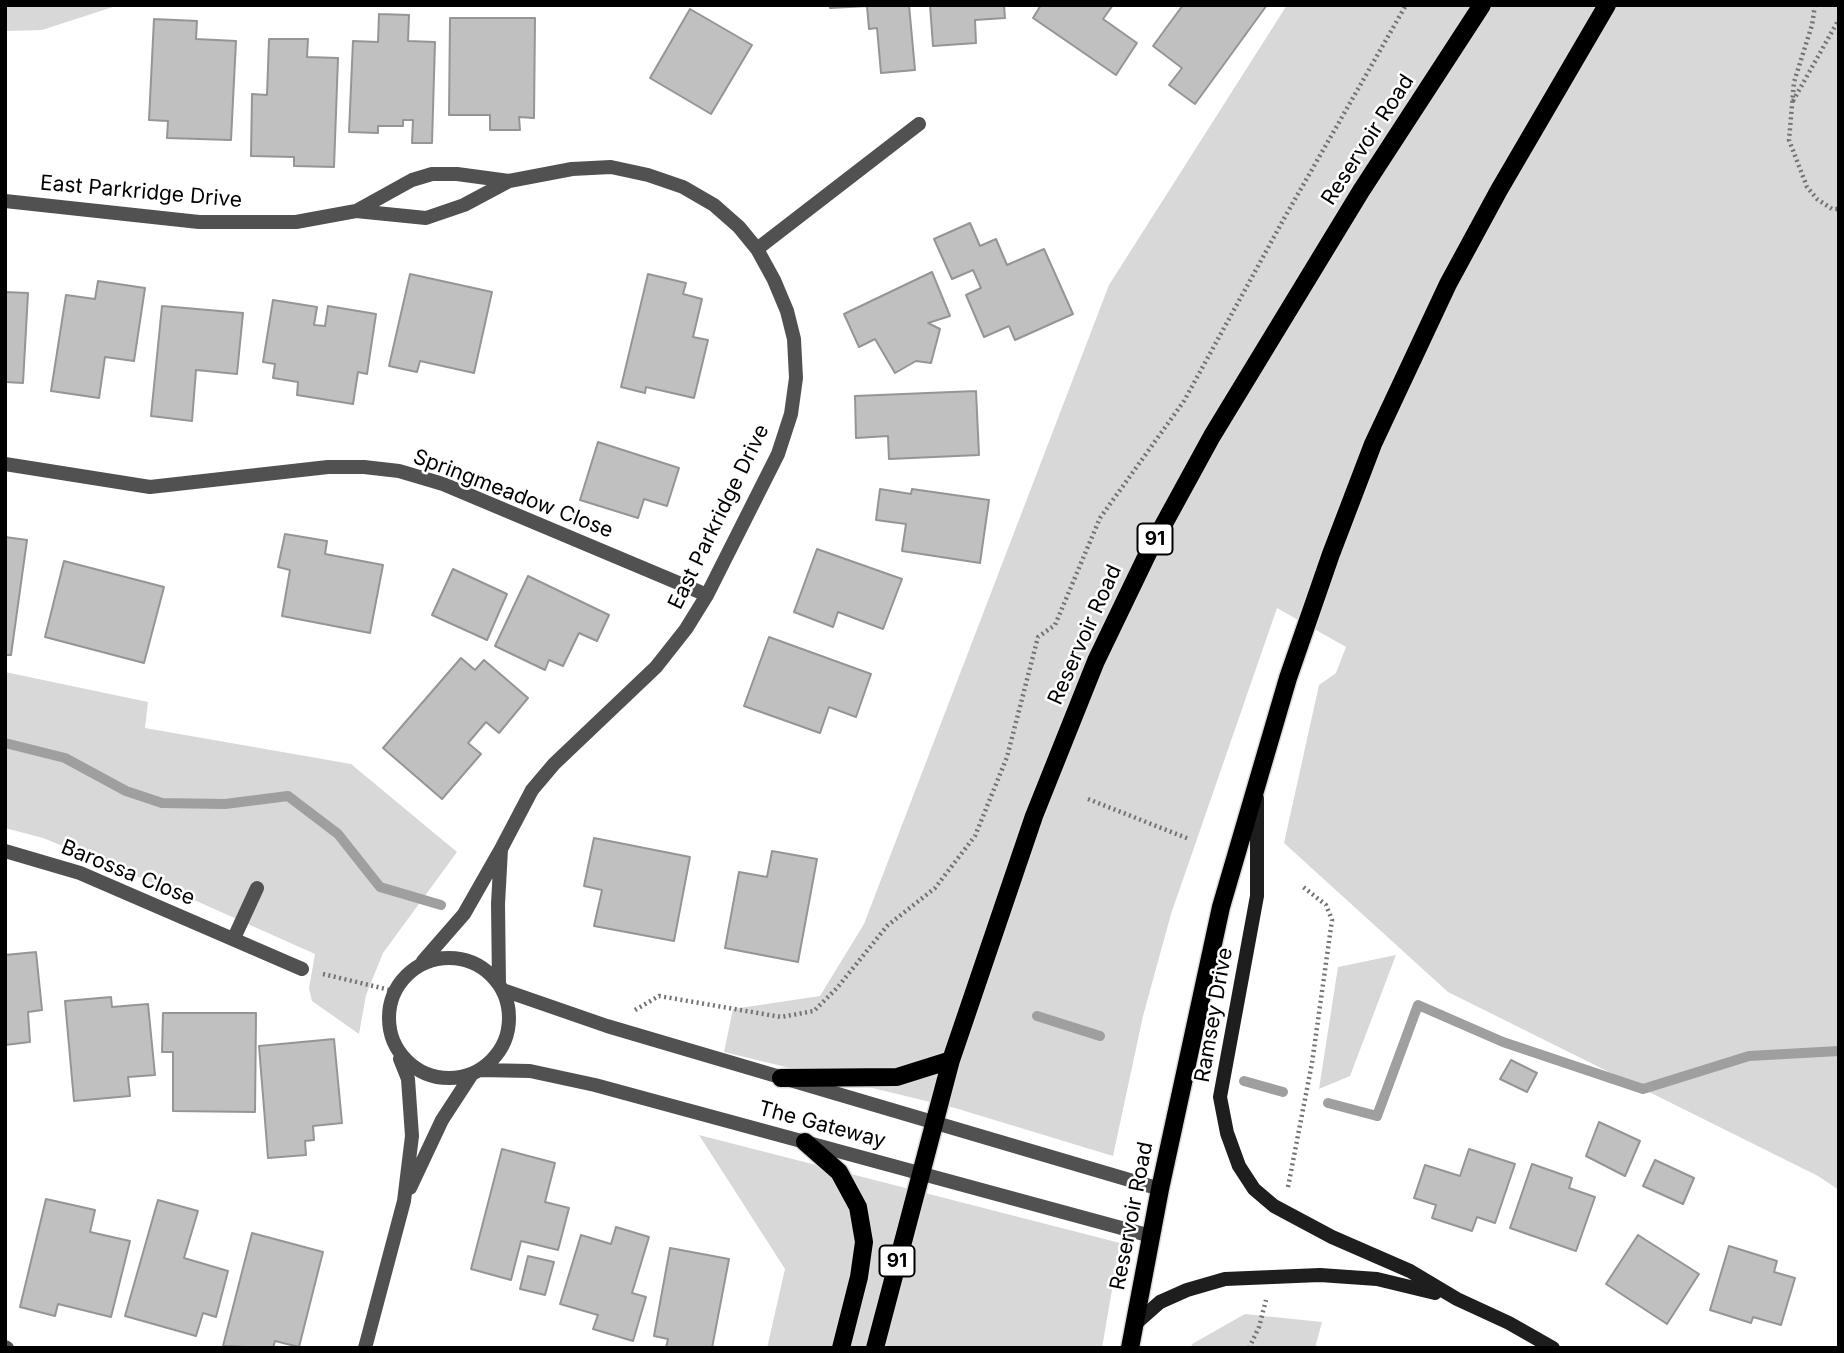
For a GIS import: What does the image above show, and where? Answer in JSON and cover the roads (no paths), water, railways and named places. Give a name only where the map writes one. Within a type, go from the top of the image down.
[{"type":"main road","name":"Reservoir Road","points":[[875,1348],[951,1060],[1034,816],[1096,661],[1147,553],[1212,436],[1361,191],[1482,5]]},
{"type":"main road","name":"Reservoir Road","points":[[1130,1348],[1160,1189],[1221,907],[1288,678],[1331,554],[1373,444],[1415,351],[1499,190],[1607,5]]},
{"type":"main road","name":"Ramsey Drive","points":[[1257,778],[1257,896],[1220,1097],[1227,1133],[1239,1166],[1254,1189],[1274,1206],[1332,1237],[1410,1271],[1553,1348]]},
{"type":"main road","points":[[782,1078],[897,1077],[951,1060]]},
{"type":"main road","points":[[805,1142],[839,1172],[858,1207],[863,1242],[859,1277],[841,1348]]},
{"type":"main road","name":"Ramsey Drive","points":[[1134,1325],[1160,1302],[1186,1290],[1225,1279],[1321,1275],[1377,1279],[1457,1298]]},
{"type":"street","points":[[757,249],[919,124]]},
{"type":"street","name":"East Parkridge Drive","points":[[5,201],[211,222],[296,222],[356,211],[426,218],[464,205],[509,181],[572,169],[611,167],[648,175],[683,187],[714,205],[739,227],[757,249],[783,300],[794,339],[796,378],[791,414],[778,454],[707,596],[686,629],[656,667],[582,734],[532,790],[464,914],[420,964]]},
{"type":"street","name":"East Parkridge Drive","points":[[356,211],[412,180],[432,174],[457,174],[509,181]]},
{"type":"street","name":"Springmeadow Close","points":[[5,464],[150,487],[328,467],[399,471],[443,484],[707,596]]},
{"type":"street","name":"East Parkridge Drive","points":[[501,849],[498,904],[501,987]]},
{"type":"street","name":"Barossa Close","points":[[5,851],[80,873],[302,969]]},
{"type":"street","points":[[234,938],[257,888]]},
{"type":"street","points":[[365,1348],[404,1202],[412,1136],[408,1079],[394,1045],[388,1028],[394,991],[405,976],[420,964],[437,958],[454,957],[472,962],[487,971],[501,987],[508,1008],[509,1026],[504,1043],[494,1059],[476,1072],[454,1079],[436,1078],[419,1072],[404,1060],[394,1045]]},
{"type":"street","name":"The Gateway","points":[[501,987],[607,1026],[1160,1189]]},
{"type":"street","name":"The Gateway","points":[[476,1072],[530,1071],[595,1085],[1152,1236]]},
{"type":"street","points":[[404,1202],[442,1120],[476,1072]]},
{"type":"waterway","points":[[5,743],[65,758],[126,791],[162,803],[225,804],[288,796],[338,834],[380,887],[441,905]]},
{"type":"waterway","points":[[1328,1103],[1377,1116],[1418,1005],[1503,1042],[1643,1089],[1749,1056],[1839,1051]]},
{"type":"waterway","points":[[1037,1016],[1100,1036]]},
{"type":"waterway","points":[[1244,1081],[1283,1092]]}]
